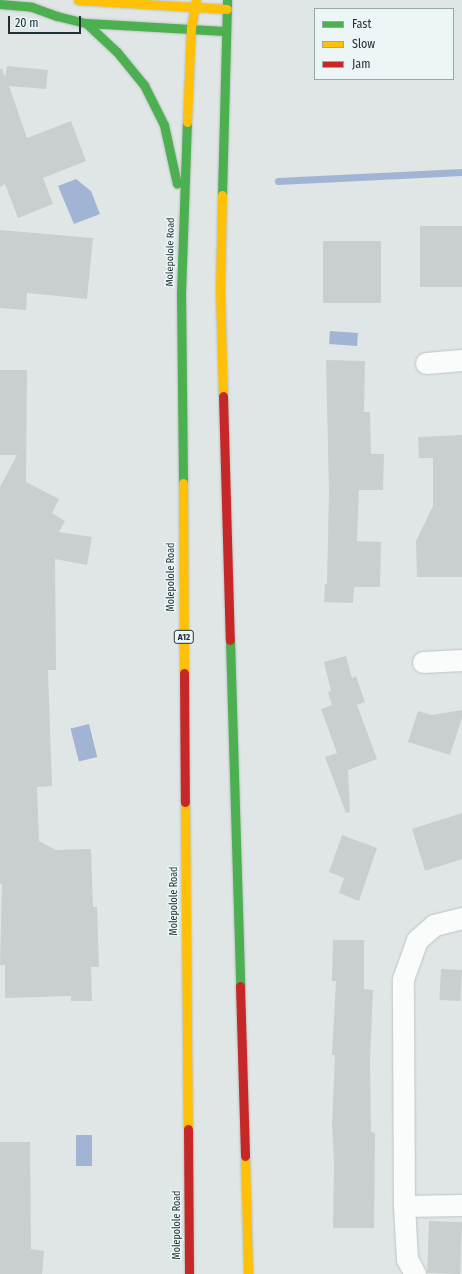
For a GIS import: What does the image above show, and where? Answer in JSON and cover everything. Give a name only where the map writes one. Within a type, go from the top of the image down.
[{"type":"main road","points":[[78,0],[227,5],[225,31],[220,290],[248,1274]]},
{"type":"main road","points":[[32,7],[46,2]]},
{"type":"main road","name":"Molepolole Road","points":[[189,1274],[181,301],[183,212],[191,28],[196,3]]},
{"type":"main road","points":[[0,4],[32,7],[56,16],[86,23],[225,31]]},
{"type":"main road","points":[[86,23],[117,52],[144,85],[164,125],[183,212]]},
{"type":"street","points":[[426,363],[462,360]]},
{"type":"street","points":[[423,662],[462,660]]},
{"type":"street","points":[[414,1274],[407,1259],[404,1206],[403,979],[417,940],[434,925],[462,918]]},
{"type":"street","points":[[404,1206],[462,1205]]},
{"type":"water","points":[[76,179],[91,191],[100,214],[74,224],[58,186]]},
{"type":"water","points":[[330,331],[358,333],[357,346],[329,344]]},
{"type":"water","points":[[89,724],[97,757],[79,762],[71,729]]},
{"type":"water","points":[[76,1135],[92,1135],[92,1166],[76,1166]]},
{"type":"building","points":[[7,66],[48,70],[46,89],[9,86],[27,138],[71,121],[86,161],[43,178],[53,204],[18,218],[5,184],[0,187],[0,69],[2,69],[5,77]]},
{"type":"building","points":[[420,226],[462,226],[462,287],[420,287]]},
{"type":"building","points":[[0,230],[93,238],[87,299],[27,293],[26,310],[0,308]]},
{"type":"building","points":[[323,241],[381,241],[381,303],[323,303]]},
{"type":"building","points":[[326,360],[365,361],[364,412],[370,412],[371,454],[384,454],[383,490],[359,490],[357,541],[381,542],[380,587],[354,587],[353,603],[324,602],[325,584],[327,584],[329,491]]},
{"type":"building","points":[[0,370],[27,370],[26,482],[59,499],[52,513],[65,521],[59,532],[92,537],[87,565],[55,559],[56,670],[48,670],[52,786],[37,787],[39,841],[56,850],[91,849],[93,907],[97,907],[99,967],[91,967],[92,1001],[71,1001],[71,996],[5,998],[5,965],[0,965],[2,884],[0,884],[0,487],[17,455],[0,455]]},
{"type":"building","points":[[462,435],[462,577],[417,577],[416,541],[433,506],[433,458],[419,458],[418,437]]},
{"type":"building","points":[[346,656],[352,678],[356,676],[365,702],[357,705],[377,759],[348,770],[350,812],[346,813],[325,757],[337,753],[321,709],[332,705],[328,692],[331,691],[324,662]]},
{"type":"building","points":[[462,710],[462,718],[450,755],[408,742],[418,711],[431,715]]},
{"type":"building","points":[[462,813],[462,859],[425,871],[412,829]]},
{"type":"building","points":[[342,835],[377,848],[359,901],[339,893],[344,878],[329,872]]},
{"type":"building","points":[[333,940],[364,940],[364,989],[373,990],[370,1060],[371,1132],[375,1133],[374,1228],[333,1228],[334,1163],[332,1125],[335,1055],[332,1055],[336,981],[332,981]]},
{"type":"building","points":[[441,969],[462,970],[460,1001],[439,1000]]},
{"type":"building","points":[[0,1142],[30,1142],[31,1249],[44,1251],[42,1274],[0,1274]]},
{"type":"building","points":[[429,1221],[462,1222],[460,1274],[427,1273]]},
{"type":"waterway","points":[[278,181],[462,172]]},
{"type":"traffic: fast","points":[[222,195],[227,0]]},
{"type":"traffic: fast","points":[[0,4],[32,7],[57,16],[86,23],[225,31]]},
{"type":"traffic: fast","points":[[86,23],[117,52],[144,85],[164,125],[177,184]]},
{"type":"traffic: fast","points":[[183,483],[181,293],[187,122]]},
{"type":"traffic: fast","points":[[230,640],[240,986]]},
{"type":"traffic: slow","points":[[78,0],[227,9]]},
{"type":"traffic: slow","points":[[128,3],[134,0]]},
{"type":"traffic: slow","points":[[187,122],[191,28],[196,0]]},
{"type":"traffic: slow","points":[[222,195],[220,290],[223,396]]},
{"type":"traffic: slow","points":[[183,483],[184,673]]},
{"type":"traffic: slow","points":[[185,802],[188,1129]]},
{"type":"traffic: slow","points":[[245,1156],[248,1274]]},
{"type":"traffic: jam","points":[[223,396],[230,640]]},
{"type":"traffic: jam","points":[[184,673],[185,802]]},
{"type":"traffic: jam","points":[[240,986],[245,1156]]},
{"type":"traffic: jam","points":[[188,1129],[189,1274]]}]
